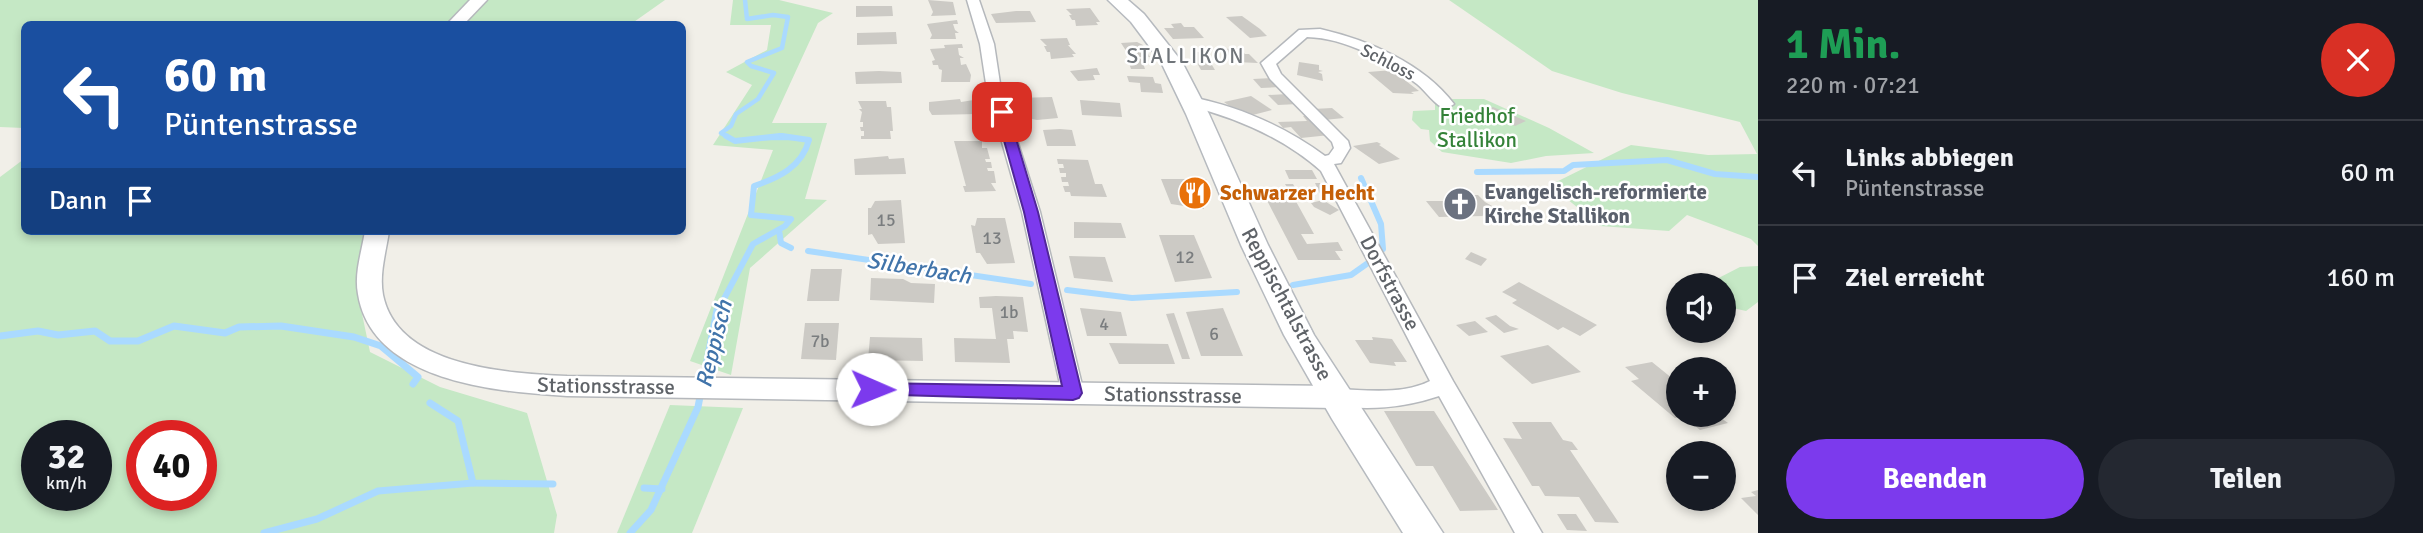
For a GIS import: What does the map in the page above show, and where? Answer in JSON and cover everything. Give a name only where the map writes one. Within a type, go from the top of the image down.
[{"type":"main road","name":"Reppischtalstrasse","points":[[1117,0],[1164,52],[1177,71],[1253,240],[1300,336],[1335,397],[1424,533]]},
{"type":"street","points":[[458,21],[479,0]]},
{"type":"street","points":[[973,0],[987,44],[995,89],[1031,212],[1073,393]]},
{"type":"street","name":"Schloss","points":[[1322,162],[1335,159],[1342,148],[1340,141],[1275,76],[1268,63],[1304,33],[1321,32],[1399,65],[1431,86],[1446,104]]},
{"type":"street","name":"Dorfstrasse","points":[[1191,103],[1214,106],[1278,135],[1322,162],[1334,175],[1443,384],[1529,533]]},
{"type":"street","name":"Stationsstrasse","points":[[376,235],[370,275],[371,300],[383,322],[398,340],[447,369],[506,383],[1404,398],[1427,394],[1443,384]]},
{"type":"green space","points":[[0,0],[665,0],[635,21],[21,21],[21,128],[0,127]]},
{"type":"green space","points":[[733,0],[779,0],[833,13],[818,23],[772,123],[827,123],[805,199],[827,200],[750,268],[731,375],[690,361],[773,150],[713,145],[752,85],[726,72],[767,50],[771,25],[730,25]]},
{"type":"green space","points":[[1449,0],[1758,0],[1758,246],[1751,239],[1687,215],[1669,231],[1600,226],[1550,185],[1631,145],[1708,155],[1757,154],[1740,122],[1622,93],[1552,71]]},
{"type":"green space","name":"Friedhof Stallikon","points":[[1453,99],[1484,99],[1549,128],[1594,153],[1546,156],[1511,163],[1442,152],[1430,141],[1429,130],[1421,129],[1412,120],[1413,111],[1435,110],[1435,103]]},
{"type":"green space","points":[[21,161],[21,235],[364,235],[357,290],[370,352],[440,387],[527,413],[557,515],[554,533],[0,533],[0,177]]},
{"type":"green space","points":[[1758,266],[1758,302],[1746,311],[1736,309],[1736,273],[1728,273],[1740,267]]},
{"type":"green space","points":[[670,405],[743,408],[692,533],[617,533]]},
{"type":"building","points":[[928,0],[953,2],[956,15],[931,16],[933,12]]},
{"type":"building","points":[[856,6],[892,6],[893,16],[856,17]]},
{"type":"building","points":[[1090,8],[1100,22],[1096,22],[1098,25],[1076,26],[1075,20],[1072,20],[1069,15],[1072,15],[1066,9]]},
{"type":"building","points":[[1030,11],[1036,22],[996,23],[991,14]]},
{"type":"building","points":[[1242,16],[1267,36],[1250,38],[1226,17]]},
{"type":"building","points":[[957,20],[958,24],[953,24],[959,33],[955,33],[956,39],[930,39],[932,35],[927,24]]},
{"type":"building","points":[[1181,23],[1184,27],[1194,27],[1204,38],[1173,39],[1164,28],[1174,28],[1171,24]]},
{"type":"building","points":[[896,32],[897,44],[857,45],[857,33]]},
{"type":"building","points":[[1067,38],[1068,45],[1076,54],[1072,54],[1074,57],[1051,59],[1050,52],[1047,52],[1044,46],[1047,46],[1040,39]]},
{"type":"building","points":[[1137,42],[1143,45],[1150,57],[1138,57],[1145,69],[1131,69],[1128,60],[1132,60],[1121,43]]},
{"type":"building","points":[[962,44],[963,48],[958,48],[959,55],[964,58],[960,58],[961,65],[966,64],[971,75],[970,82],[941,82],[942,70],[938,65],[933,65],[932,61],[935,60],[930,49]]},
{"type":"building","points":[[1239,48],[1258,63],[1235,62],[1223,49]]},
{"type":"building","points":[[1191,52],[1204,52],[1215,70],[1201,70]]},
{"type":"building","points":[[1299,62],[1319,65],[1319,70],[1323,71],[1318,72],[1322,74],[1323,81],[1297,75]]},
{"type":"building","points":[[1097,68],[1100,75],[1093,75],[1095,80],[1078,81],[1070,71]]},
{"type":"building","points":[[1393,70],[1419,91],[1411,92],[1414,94],[1393,93],[1368,72]]},
{"type":"building","points":[[855,72],[901,72],[902,83],[856,84]]},
{"type":"building","points":[[1127,76],[1153,77],[1155,83],[1161,84],[1163,93],[1141,92],[1140,83],[1129,82]]},
{"type":"building","points":[[1273,78],[1281,87],[1261,88],[1253,79]]},
{"type":"building","points":[[1288,94],[1298,104],[1278,105],[1268,95]]},
{"type":"building","points":[[1251,96],[1272,110],[1245,117],[1224,102]]},
{"type":"building","points":[[1052,97],[1058,118],[1037,120],[1028,118],[1024,102],[1017,102],[1016,98]]},
{"type":"building","points":[[960,99],[961,102],[974,100],[978,114],[932,115],[929,110],[929,102]]},
{"type":"building","points":[[1080,100],[1120,103],[1122,117],[1082,115]]},
{"type":"building","points":[[858,101],[886,101],[887,107],[891,107],[891,139],[861,139],[864,131],[861,131],[860,127],[863,127],[863,122],[860,122],[862,112],[859,109],[862,109]]},
{"type":"building","points":[[1493,107],[1526,121],[1515,126],[1482,111]]},
{"type":"building","points":[[1332,108],[1344,118],[1324,120],[1313,109]]},
{"type":"building","points":[[1309,115],[1330,135],[1301,138],[1291,127],[1283,128],[1278,122],[1307,121],[1303,116]]},
{"type":"building","points":[[1043,130],[1072,130],[1076,146],[1047,146]]},
{"type":"building","points":[[954,141],[982,141],[982,148],[987,148],[990,159],[985,159],[986,162],[991,162],[992,168],[987,168],[988,171],[994,171],[996,183],[991,183],[996,191],[965,192],[963,186],[966,186]]},
{"type":"building","points":[[1377,142],[1400,159],[1379,164],[1353,146]]},
{"type":"building","points":[[888,156],[889,159],[904,158],[906,174],[855,175],[854,159]]},
{"type":"building","points":[[1057,159],[1088,160],[1095,184],[1102,184],[1107,197],[1071,196],[1070,192],[1065,192],[1063,186],[1069,186],[1068,182],[1062,182],[1061,177],[1066,177],[1066,173],[1060,173],[1059,168],[1064,168],[1063,164],[1058,164]]},
{"type":"building","points":[[1285,170],[1312,170],[1317,179],[1289,179]]},
{"type":"building","points":[[1161,179],[1206,179],[1212,195],[1199,195],[1204,209],[1171,204]]},
{"type":"building","points":[[1315,183],[1331,183],[1340,201],[1323,200]]},
{"type":"building","points":[[1285,184],[1293,184],[1300,196],[1293,196],[1314,234],[1301,234],[1307,244],[1338,242],[1343,251],[1335,251],[1341,260],[1298,260],[1261,189],[1288,189]]},
{"type":"building","name":"Evangelisch-reformierte Kirche Stallikon","points":[[1463,195],[1478,195],[1501,211],[1498,214],[1482,215],[1484,216],[1439,217],[1426,201],[1469,201]]},
{"type":"building","points":[[901,200],[905,243],[878,244],[872,234],[868,235],[868,208],[871,208],[875,201]]},
{"type":"building","points":[[1323,200],[1339,210],[1330,215],[1311,203]]},
{"type":"building","points":[[977,218],[1005,218],[1015,263],[987,264],[980,253],[976,253],[971,225],[975,226]]},
{"type":"building","points":[[1074,222],[1121,223],[1126,238],[1074,238]]},
{"type":"building","points":[[1159,235],[1194,235],[1212,278],[1175,282]]},
{"type":"building","points":[[1471,252],[1487,259],[1481,266],[1465,259]]},
{"type":"building","points":[[1069,256],[1105,257],[1113,282],[1074,278]]},
{"type":"building","points":[[811,269],[842,269],[839,301],[807,301]]},
{"type":"building","points":[[871,278],[935,284],[934,303],[870,300]]},
{"type":"building","points":[[1519,282],[1597,325],[1580,336],[1563,327],[1558,330],[1512,303],[1517,300],[1502,292]]},
{"type":"building","points":[[979,297],[1023,297],[1028,332],[1013,331],[1014,339],[1007,339],[1010,363],[955,362],[954,338],[996,339],[992,308],[980,308]]},
{"type":"building","points":[[1080,308],[1121,312],[1127,336],[1087,336]]},
{"type":"building","points":[[1223,308],[1243,356],[1201,356],[1186,312]]},
{"type":"building","points":[[1174,313],[1190,359],[1182,359],[1166,314]]},
{"type":"building","points":[[1496,315],[1510,326],[1519,329],[1504,333],[1485,318]]},
{"type":"building","points":[[1475,321],[1488,332],[1469,336],[1456,325]]},
{"type":"building","points":[[805,323],[839,323],[836,360],[801,359]]},
{"type":"building","points":[[870,337],[922,338],[923,361],[868,360]]},
{"type":"building","points":[[1372,337],[1392,339],[1407,362],[1394,362],[1396,366],[1370,363],[1355,340],[1373,340]]},
{"type":"building","points":[[1109,343],[1168,344],[1175,364],[1119,364]]},
{"type":"building","points":[[1548,345],[1581,372],[1532,384],[1500,356]]},
{"type":"building","points":[[1652,362],[1666,373],[1666,410],[1631,381],[1639,379],[1625,367]]},
{"type":"building","points":[[1384,411],[1434,411],[1498,510],[1460,511],[1433,466],[1416,466]]},
{"type":"building","points":[[1512,422],[1551,422],[1563,440],[1572,442],[1578,450],[1570,450],[1619,523],[1595,522],[1579,497],[1545,496],[1539,486],[1532,486],[1503,438],[1522,439]]},
{"type":"building","points":[[1758,490],[1758,515],[1741,498],[1756,496],[1751,492]]},
{"type":"building","points":[[1557,514],[1576,514],[1587,531],[1567,530]]},
{"type":"waterway","name":"Reppisch","points":[[730,138],[721,133],[731,126],[736,114],[758,99],[774,73],[751,66],[747,62],[782,48],[788,17],[773,15],[747,19],[745,0]]},
{"type":"waterway","name":"Reppisch","points":[[726,136],[735,141],[780,136]]},
{"type":"waterway","name":"Reppisch","points":[[717,312],[753,244],[785,226],[791,219],[751,215],[754,186],[788,170],[801,157],[809,140],[782,136]]},
{"type":"waterway","name":"Reppisch","points":[[764,138],[794,138]]},
{"type":"waterway","name":"Silberbach","points":[[1477,172],[1564,171],[1573,165],[1667,160],[1715,174],[1758,177]]},
{"type":"waterway","name":"Silberbach","points":[[1361,178],[1381,224],[1383,249]]},
{"type":"waterway","name":"Silberbach","points":[[779,230],[781,243],[791,248]]},
{"type":"waterway","name":"Silberbach","points":[[808,251],[1031,284]]},
{"type":"waterway","name":"Silberbach","points":[[1293,285],[1351,275],[1368,263]]},
{"type":"waterway","name":"Silberbach","points":[[1067,290],[1132,298],[1237,292]]},
{"type":"waterway","name":"Reppisch","points":[[661,489],[698,407],[717,310]]},
{"type":"waterway","points":[[0,336],[38,331],[58,335],[95,331],[110,341],[138,341],[174,326],[225,333],[239,327],[281,326],[354,337],[381,346],[418,377],[413,384]]},
{"type":"waterway","points":[[430,403],[458,421],[473,483]]},
{"type":"waterway","points":[[264,533],[317,519],[378,491],[473,483]]},
{"type":"waterway","points":[[473,483],[553,484]]},
{"type":"waterway","points":[[644,488],[661,489]]},
{"type":"waterway","name":"Reppisch","points":[[630,533],[651,510],[661,489]]},
{"type":"place","name":"Schwarzer Hecht","points":[[1195,193]]},
{"type":"place","name":"Evangelisch-reformierte Kirche Stallikon","points":[[1460,204]]},
{"type":"district","name":"STALLIKON","points":[[1186,56]]},
{"type":"route","points":[[872,389],[1073,393],[1031,212],[1002,112]]}]
